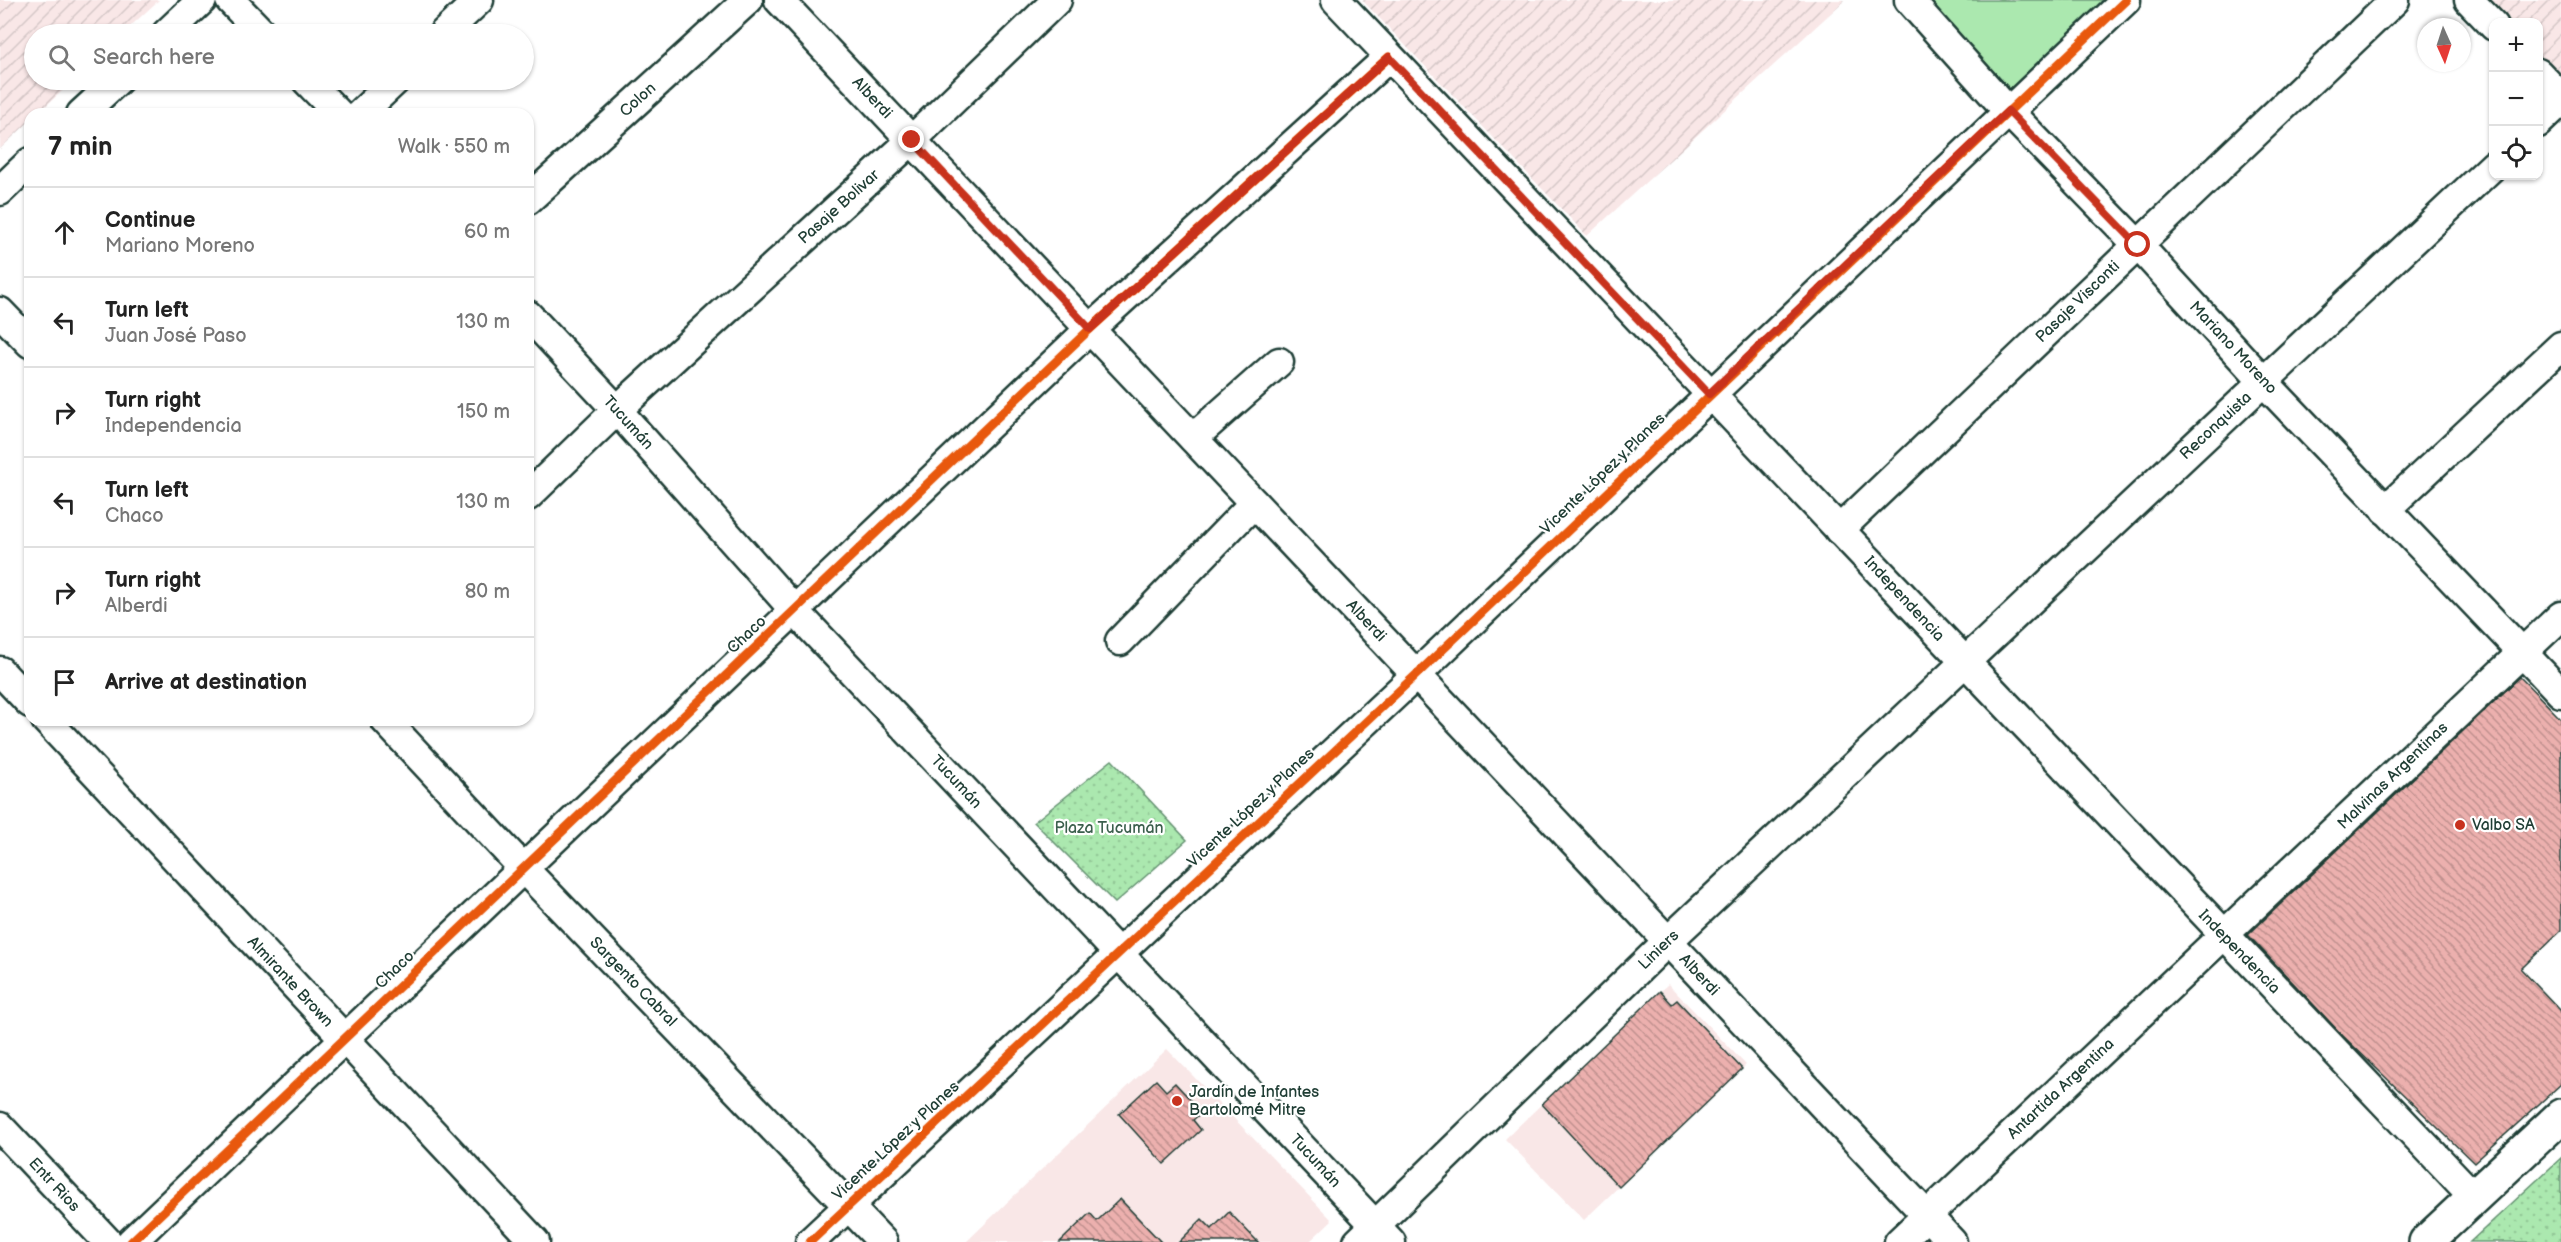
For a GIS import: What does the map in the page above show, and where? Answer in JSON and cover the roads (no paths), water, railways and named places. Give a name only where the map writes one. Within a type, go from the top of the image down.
[{"type":"main road","points":[[2426,1242],[2561,1116]]},
{"type":"street","points":[[177,24],[202,0]]},
{"type":"street","points":[[230,0],[253,24]]},
{"type":"street","points":[[454,24],[479,0]]},
{"type":"street","name":"Colon","points":[[534,195],[748,0]]},
{"type":"street","name":"Alberdi","points":[[779,0],[1952,1242]]},
{"type":"street","name":"Pasaje Bolivar","points":[[534,490],[617,410],[912,140],[1057,0]]},
{"type":"street","name":"Independencia","points":[[1336,0],[2224,937],[2474,1197]]},
{"type":"street","name":"Mariano Moreno","points":[[1909,0],[2008,111],[2138,245],[2263,381],[2561,693]]},
{"type":"street","name":"Vicente López y Planes","points":[[810,1242],[1416,675],[2126,0]]},
{"type":"street","name":"Pasaje Visconti","points":[[1839,530],[2396,0]]},
{"type":"street","points":[[2469,0],[2489,22]]},
{"type":"street","name":"Chaco","points":[[131,1242],[1090,329],[1389,57]]},
{"type":"street","points":[[2543,79],[2561,99],[2543,118]]},
{"type":"street","points":[[88,108],[107,90]]},
{"type":"street","points":[[316,90],[333,108]]},
{"type":"street","points":[[366,108],[385,90]]},
{"type":"street","points":[[0,191],[24,168]]},
{"type":"street","name":"Reconquista","points":[[1964,662],[2489,169]]},
{"type":"street","points":[[0,312],[24,337]]},
{"type":"street","name":"Tucumán","points":[[534,321],[617,410],[795,611],[1118,953],[1375,1236]]},
{"type":"street","points":[[2385,510],[2561,346]]},
{"type":"street","points":[[1193,438],[1278,362]]},
{"type":"street","points":[[1120,641],[1254,503]]},
{"type":"street","name":"Malvinas Argentinas","points":[[2224,937],[2561,616]]},
{"type":"street","name":"Liniers","points":[[1375,1236],[1668,941],[1964,662]]},
{"type":"street","name":"Almirante Brown","points":[[52,726],[535,1242]]},
{"type":"street","name":"Sargento Cabral","points":[[391,726],[523,868],[883,1242]]},
{"type":"street","name":"Antartida Argentina","points":[[1899,1242],[2224,937]]},
{"type":"street","name":"Entr Rios","points":[[0,1127],[108,1242]]},
{"type":"place","name":"Valbo SA","points":[[2460,825]]},
{"type":"place","name":"Jardín de Infantes Bartolomé Mitre","points":[[1177,1101]]},
{"type":"park label","name":"Plaza Tucumán","points":[[1109,828]]}]
